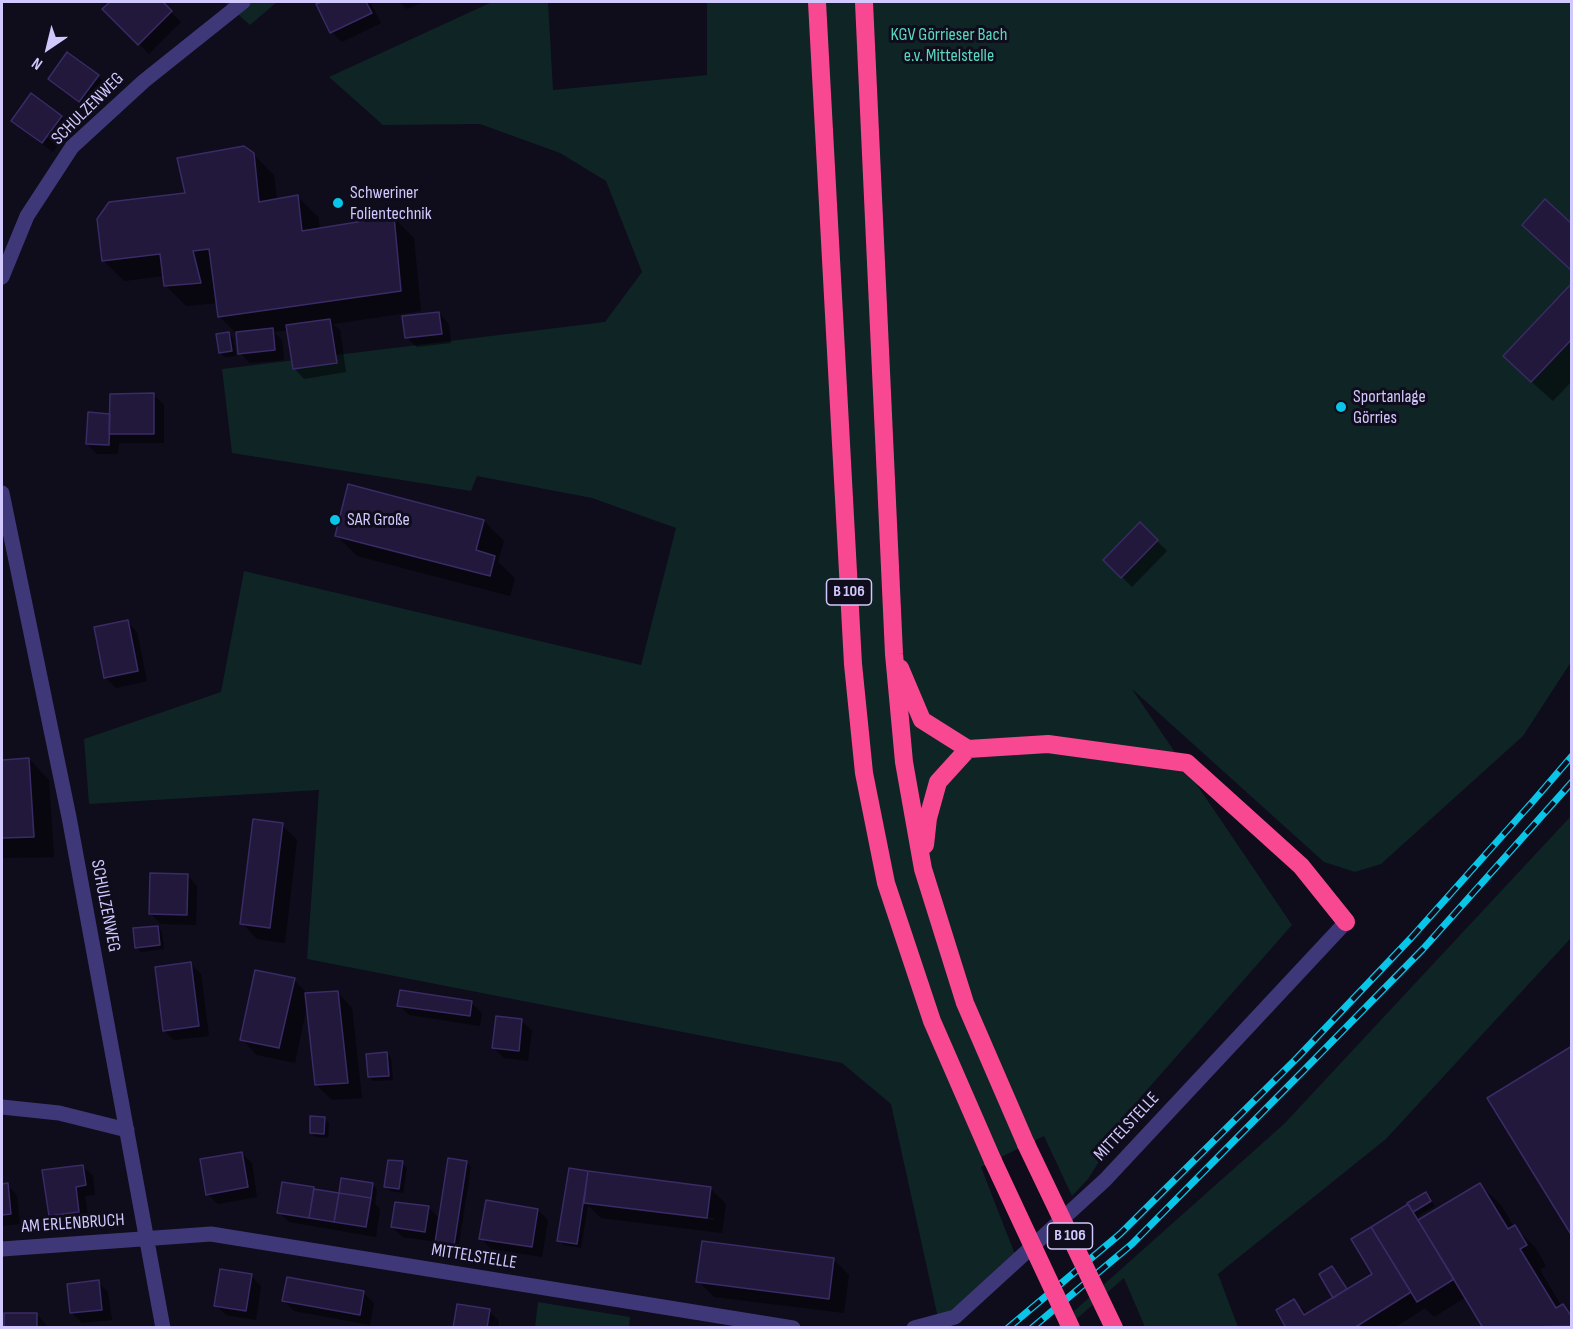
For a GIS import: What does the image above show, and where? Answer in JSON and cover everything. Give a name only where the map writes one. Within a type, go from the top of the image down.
[{"type":"highway","name":"B 106","points":[[817,2],[853,664],[864,773],[886,883],[929,1011],[993,1161],[1071,1328]]},
{"type":"highway","name":"B 106","points":[[864,2],[894,654],[904,762],[923,869],[965,1004],[1026,1144],[1114,1328]]},
{"type":"highway","points":[[894,654],[922,720],[968,749],[1048,744],[1186,763],[1301,866],[1346,922]]},
{"type":"highway","points":[[923,869],[928,818],[938,782],[968,749]]},
{"type":"street","name":"SCHULZENWEG","points":[[2,277],[27,216],[72,147],[144,81],[243,2]]},
{"type":"street","name":"SCHULZENWEG","points":[[2,493],[69,817],[163,1328]]},
{"type":"street","name":"MITTELSTELLE","points":[[914,1328],[955,1317],[1105,1180],[1346,922]]},
{"type":"street","points":[[2,1107],[58,1113],[127,1130]]},
{"type":"street","name":"MITTELSTELLE","points":[[148,1238],[211,1234],[793,1328]]},
{"type":"street","name":"AM ERLENBRUCH","points":[[2,1249],[148,1238]]},
{"type":"green space","points":[[224,2],[277,2],[250,25]]},
{"type":"green space","name":"KGV Görrieser Bach e.v. Mittelstelle","points":[[492,2],[548,2],[553,90],[707,75],[707,2],[1571,2],[1571,662],[1523,736],[1381,864],[1355,872],[1324,862],[1132,689],[1292,925],[1139,1099],[1088,1179],[1072,1196],[1044,1136],[981,1167],[1016,1257],[951,1327],[940,1327],[891,1104],[842,1063],[307,959],[319,790],[89,804],[84,739],[221,692],[244,571],[641,665],[676,528],[592,498],[477,476],[471,491],[232,453],[222,369],[605,322],[642,272],[606,181],[560,153],[480,124],[383,125],[329,77]]},
{"type":"green space","points":[[1571,816],[1571,938],[1386,1139],[1218,1274],[1238,1327],[1145,1327],[1124,1278],[1067,1327],[1055,1328],[1284,1124]]},
{"type":"green space","points":[[538,1302],[630,1317],[629,1327],[535,1327]]},
{"type":"building","points":[[110,2],[163,2],[172,11],[138,45],[102,9]]},
{"type":"building","points":[[366,2],[372,13],[330,33],[316,4]]},
{"type":"building","points":[[67,52],[99,75],[79,102],[48,79]]},
{"type":"building","points":[[31,93],[62,116],[42,143],[11,121]]},
{"type":"building","points":[[244,146],[254,153],[259,202],[298,195],[302,231],[394,216],[401,291],[218,317],[209,249],[193,251],[201,283],[164,286],[160,254],[102,261],[97,219],[109,202],[185,193],[177,158]]},
{"type":"building","points":[[1545,199],[1572,224],[1572,271],[1522,225]]},
{"type":"building","points":[[1572,283],[1572,339],[1531,382],[1503,356]]},
{"type":"building","points":[[439,312],[442,334],[405,338],[402,316]]},
{"type":"building","points":[[330,319],[337,363],[293,369],[286,325]]},
{"type":"building","points":[[273,328],[275,350],[238,354],[236,332]]},
{"type":"building","points":[[229,332],[232,351],[219,353],[216,334]]},
{"type":"building","points":[[154,393],[154,434],[109,434],[110,394]]},
{"type":"building","points":[[88,412],[110,414],[109,445],[86,444]]},
{"type":"building","points":[[348,484],[484,520],[476,550],[495,556],[490,576],[335,536]]},
{"type":"building","points":[[1140,522],[1158,540],[1121,578],[1103,560]]},
{"type":"building","points":[[128,620],[138,671],[104,678],[94,627]]},
{"type":"building","points":[[29,758],[34,837],[2,838],[2,760]]},
{"type":"building","points":[[253,819],[283,823],[270,928],[240,924]]},
{"type":"building","points":[[150,873],[188,874],[187,915],[149,914]]},
{"type":"building","points":[[158,926],[160,945],[135,948],[133,928]]},
{"type":"building","points":[[191,962],[199,1026],[163,1031],[155,967]]},
{"type":"building","points":[[255,970],[295,978],[279,1048],[240,1040]]},
{"type":"building","points":[[400,990],[472,1001],[470,1016],[397,1006]]},
{"type":"building","points":[[338,991],[348,1083],[315,1085],[305,993]]},
{"type":"building","points":[[496,1016],[522,1019],[519,1051],[492,1048]]},
{"type":"building","points":[[1572,1046],[1572,1236],[1487,1098]]},
{"type":"building","points":[[387,1052],[389,1076],[368,1077],[366,1054]]},
{"type":"building","points":[[310,1116],[325,1117],[324,1134],[310,1133]]},
{"type":"building","points":[[242,1152],[248,1187],[206,1195],[200,1159]]},
{"type":"building","points":[[448,1158],[467,1161],[453,1252],[434,1249]]},
{"type":"building","points":[[388,1160],[403,1161],[399,1189],[384,1187]]},
{"type":"building","points":[[83,1165],[86,1185],[76,1187],[79,1212],[49,1216],[42,1170]]},
{"type":"building","points":[[569,1168],[588,1171],[577,1244],[557,1241]]},
{"type":"building","points":[[588,1171],[711,1187],[707,1218],[584,1203]]},
{"type":"building","points":[[341,1178],[373,1183],[371,1198],[339,1193]]},
{"type":"building","points":[[282,1182],[314,1187],[309,1218],[277,1213]]},
{"type":"building","points":[[8,1183],[11,1214],[2,1215],[2,1184]]},
{"type":"building","points":[[1480,1183],[1508,1229],[1515,1225],[1527,1245],[1520,1249],[1556,1308],[1563,1304],[1572,1317],[1572,1326],[1483,1328],[1418,1220]]},
{"type":"building","points":[[314,1189],[339,1193],[334,1222],[309,1218]]},
{"type":"building","points":[[1426,1192],[1431,1201],[1413,1212],[1407,1203]]},
{"type":"building","points":[[339,1193],[371,1198],[366,1227],[334,1222]]},
{"type":"building","points":[[486,1200],[538,1209],[532,1247],[479,1239]]},
{"type":"building","points":[[395,1202],[429,1206],[425,1232],[391,1227]]},
{"type":"building","points":[[1408,1204],[1454,1279],[1417,1302],[1371,1227]]},
{"type":"building","points":[[1371,1227],[1411,1292],[1354,1328],[1286,1328],[1276,1310],[1294,1299],[1304,1315],[1372,1274],[1351,1239]]},
{"type":"building","points":[[702,1241],[834,1258],[829,1299],[696,1282]]},
{"type":"building","points":[[1332,1266],[1347,1289],[1333,1298],[1319,1274]]},
{"type":"building","points":[[220,1269],[252,1274],[246,1311],[214,1306]]},
{"type":"building","points":[[287,1277],[364,1291],[360,1315],[282,1301]]},
{"type":"building","points":[[99,1280],[102,1310],[70,1313],[67,1284]]},
{"type":"building","points":[[457,1304],[490,1309],[487,1328],[453,1328]]},
{"type":"building","points":[[4,1313],[37,1313],[37,1328],[4,1328]]},
{"type":"railway","points":[[1008,1328],[1120,1234],[1297,1058],[1411,938],[1572,756]]},
{"type":"railway","points":[[1032,1328],[1132,1244],[1423,949],[1572,782]]},
{"type":"place","name":"Schweriner Folientechnik","points":[[338,203]]},
{"type":"place","name":"Sportanlage Görries","points":[[1341,407]]},
{"type":"place","name":"SAR Große","points":[[335,520]]}]
